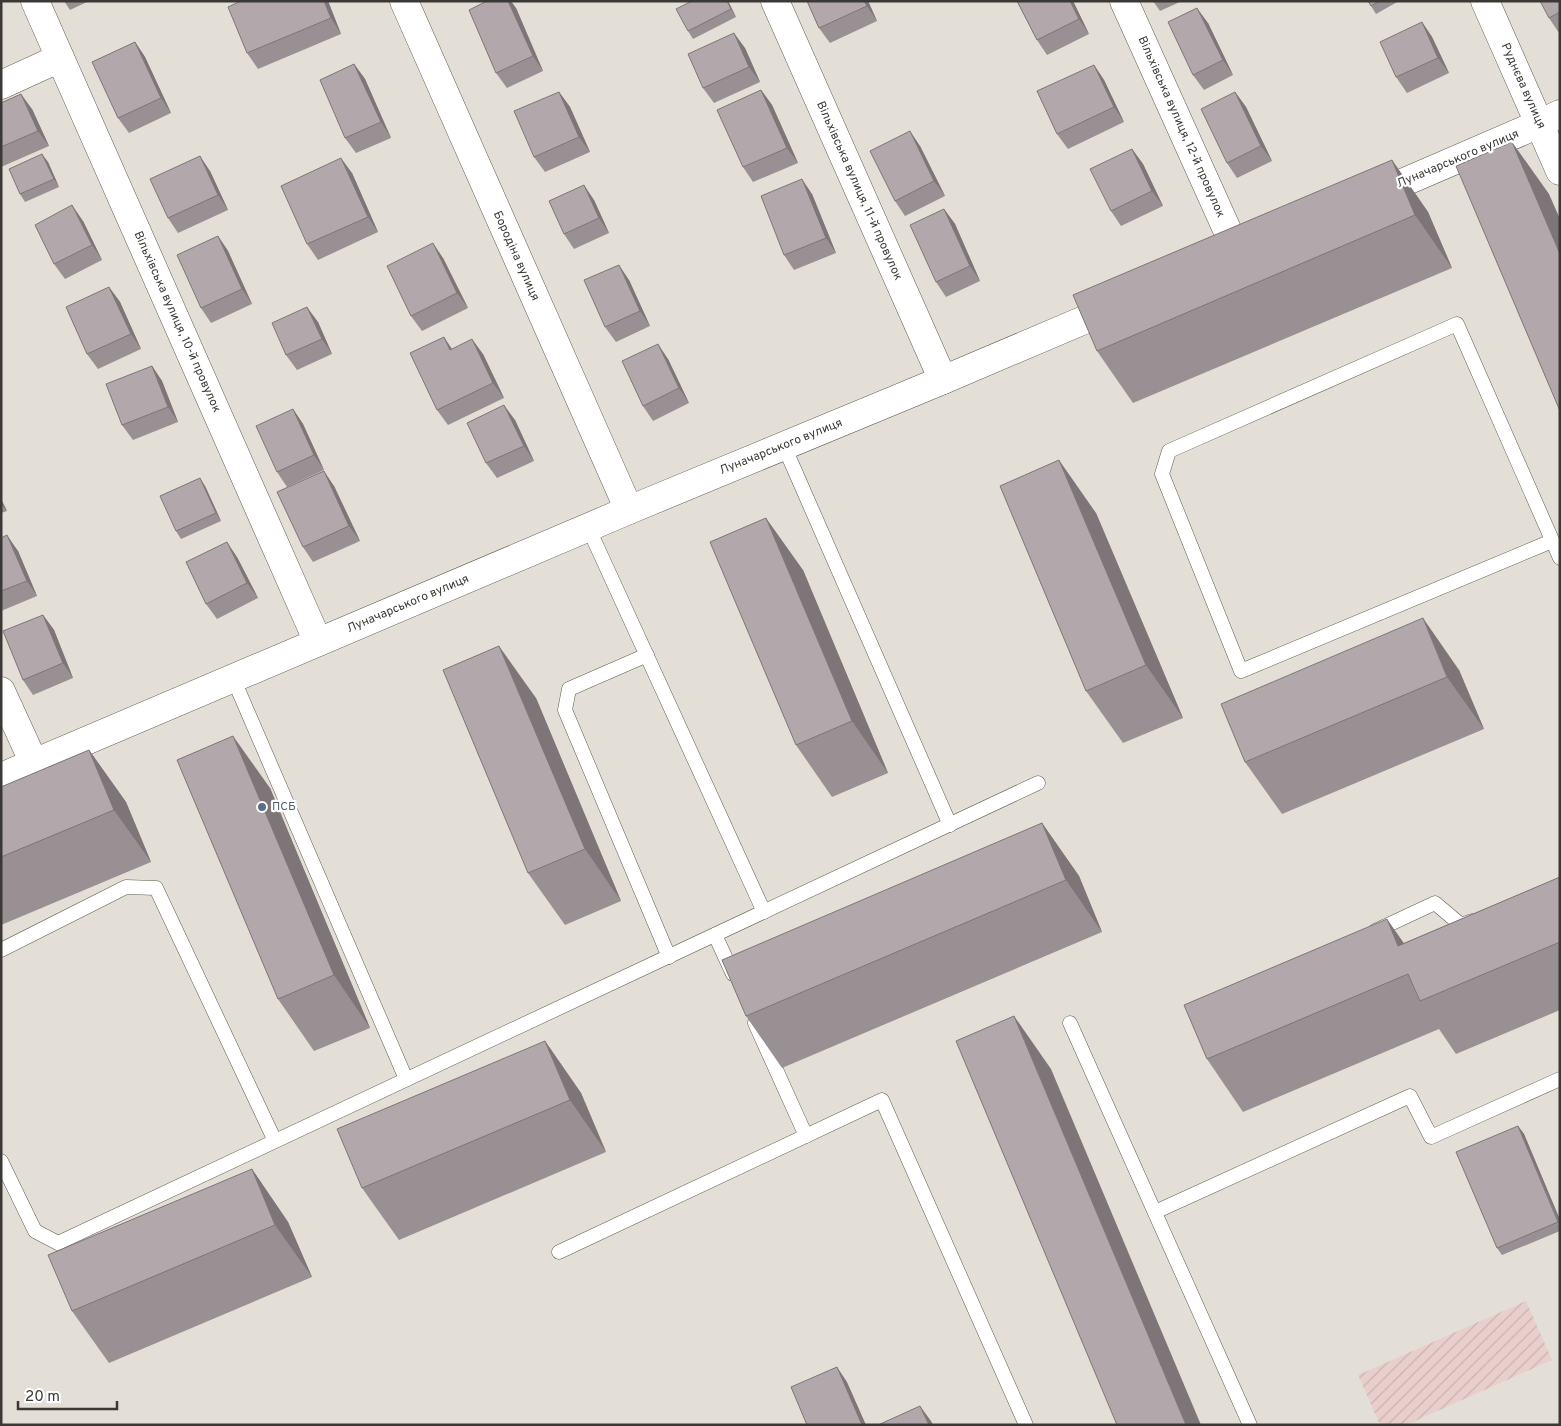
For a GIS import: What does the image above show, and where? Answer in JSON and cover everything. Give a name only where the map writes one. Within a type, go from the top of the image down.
[{"type":"street","name":"Вільхівська вулиця, 10-й провулок","points":[[35,1],[318,642]]},
{"type":"street","name":"Бородіна вулиця","points":[[404,1],[629,510]]},
{"type":"street","name":"Вільхівська вулиця, 11-й провулок","points":[[775,1],[943,380]]},
{"type":"street","name":"Вільхівська вулиця, 12-й провулок","points":[[1124,1],[1248,250],[1212,265]]},
{"type":"street","name":"Руднєва вулиця","points":[[1485,1],[1550,119],[1560,171]]},
{"type":"street","points":[[1,85],[60,58]]},
{"type":"street","name":"Луначарського вулиця","points":[[1348,207],[1550,119]]},
{"type":"street","name":"Луначарського вулиця","points":[[1,777],[629,510],[1140,296]]},
{"type":"street","points":[[1,691],[34,763]]},
{"type":"lane","points":[[1552,541],[1241,671],[1162,474],[1169,451],[1456,324],[1560,558]]},
{"type":"lane","points":[[784,446],[950,825]]},
{"type":"lane","points":[[588,528],[764,912]]},
{"type":"lane","points":[[647,655],[569,689],[565,710],[669,956]]},
{"type":"lane","points":[[233,678],[406,1079]]},
{"type":"lane","points":[[1,1161],[35,1231],[58,1243],[1038,783]]},
{"type":"lane","points":[[1,950],[126,887],[156,888],[275,1141]]},
{"type":"lane","points":[[1364,936],[1435,903],[1461,926],[1488,915]]},
{"type":"lane","points":[[715,935],[739,987]]},
{"type":"lane","points":[[751,1014],[806,1136]]},
{"type":"lane","points":[[1070,1023],[1250,1425]]},
{"type":"lane","points":[[1155,1212],[1410,1096],[1431,1136],[1560,1078]]},
{"type":"lane","points":[[559,1252],[882,1100],[1026,1425]]},
{"type":"shaded area","points":[[1526,1301],[1552,1360],[1406,1425],[1380,1425],[1358,1375]]},
{"type":"building","points":[[241,1],[324,1],[331,18],[247,53],[228,7]]},
{"type":"building","points":[[487,1],[508,1],[533,56],[496,73],[469,10]]},
{"type":"building","points":[[692,1],[727,1],[731,9],[688,31],[676,9]]},
{"type":"building","points":[[807,1],[864,1],[867,6],[819,28]]},
{"type":"building","points":[[1017,1],[1070,1],[1079,19],[1037,40]]},
{"type":"building","points":[[1368,1],[1380,1],[1371,6]]},
{"type":"building","points":[[1540,1],[1560,1],[1560,12],[1549,18]]},
{"type":"building","points":[[1197,8],[1223,60],[1193,75],[1168,22]]},
{"type":"building","points":[[1422,22],[1438,58],[1396,77],[1380,42]]},
{"type":"building","points":[[734,33],[749,67],[703,88],[688,54]]},
{"type":"building","points":[[135,42],[161,98],[118,118],[92,62]]},
{"type":"building","points":[[354,64],[381,122],[345,138],[320,80]]},
{"type":"building","points":[[1094,65],[1114,107],[1057,134],[1037,91]]},
{"type":"building","points":[[761,90],[787,148],[743,167],[717,110]]},
{"type":"building","points":[[559,92],[579,137],[534,157],[514,111]]},
{"type":"building","points":[[1235,92],[1261,146],[1227,163],[1201,109]]},
{"type":"building","points":[[21,94],[38,131],[1,147],[1,103]]},
{"type":"building","points":[[910,131],[934,181],[895,201],[870,151]]},
{"type":"building","points":[[1512,142],[1560,254],[1560,411],[1456,166]]},
{"type":"building","points":[[1132,149],[1152,191],[1111,211],[1090,169]]},
{"type":"building","points":[[42,154],[54,179],[20,194],[9,169]]},
{"type":"building","points":[[200,156],[218,195],[168,218],[150,179]]},
{"type":"building","points":[[341,158],[368,217],[307,244],[281,186]]},
{"type":"building","points":[[1392,160],[1415,215],[1097,351],[1073,295]]},
{"type":"building","points":[[802,179],[826,238],[784,255],[761,196]]},
{"type":"building","points":[[584,185],[599,218],[564,234],[549,201]]},
{"type":"building","points":[[72,205],[92,245],[54,264],[35,225]]},
{"type":"building","points":[[944,209],[970,266],[936,282],[910,225]]},
{"type":"building","points":[[218,236],[242,289],[201,308],[177,255]]},
{"type":"building","points":[[433,243],[457,293],[411,316],[387,266]]},
{"type":"building","points":[[619,265],[640,311],[605,327],[584,280]]},
{"type":"building","points":[[109,287],[131,334],[87,354],[66,307]]},
{"type":"building","points":[[307,307],[322,339],[286,355],[272,323]]},
{"type":"building","points":[[444,337],[450,350],[472,339],[493,383],[437,410],[410,353]]},
{"type":"building","points":[[658,344],[679,388],[643,406],[622,361]]},
{"type":"building","points":[[152,366],[168,407],[122,425],[106,384]]},
{"type":"building","points":[[504,405],[524,446],[486,463],[467,423]]},
{"type":"building","points":[[293,409],[314,455],[277,472],[256,426]]},
{"type":"building","points":[[1059,460],[1146,665],[1086,691],[1000,486]]},
{"type":"building","points":[[324,471],[349,526],[303,547],[277,492]]},
{"type":"building","points":[[200,478],[216,513],[176,531],[160,496]]},
{"type":"building","points":[[766,518],[852,721],[796,745],[710,542]]},
{"type":"building","points":[[7,535],[27,581],[1,591],[1,538]]},
{"type":"building","points":[[227,542],[247,583],[206,604],[186,562]]},
{"type":"building","points":[[43,615],[63,663],[23,680],[3,631]]},
{"type":"building","points":[[1423,618],[1447,677],[1245,762],[1221,704]]},
{"type":"building","points":[[499,646],[585,849],[528,873],[443,670]]},
{"type":"building","points":[[233,736],[334,975],[278,999],[177,760]]},
{"type":"building","points":[[89,750],[114,810],[1,857],[1,787]]},
{"type":"building","points":[[1042,823],[1066,880],[746,1016],[722,960]]},
{"type":"building","points":[[1560,877],[1560,942],[1420,1001],[1408,974],[1207,1059],[1184,1005],[1387,919],[1398,946]]},
{"type":"building","points":[[1014,1016],[1186,1425],[1117,1425],[956,1041]]},
{"type":"building","points":[[545,1041],[570,1100],[362,1188],[337,1129]]},
{"type":"building","points":[[1518,1126],[1558,1222],[1497,1248],[1456,1152]]},
{"type":"building","points":[[252,1169],[275,1225],[72,1311],[48,1255]]},
{"type":"building","points":[[837,1367],[862,1425],[807,1425],[791,1387]]},
{"type":"building","points":[[920,1406],[929,1425],[878,1425]]},
{"type":"place","name":"ПСБ","points":[[262,807]]}]
